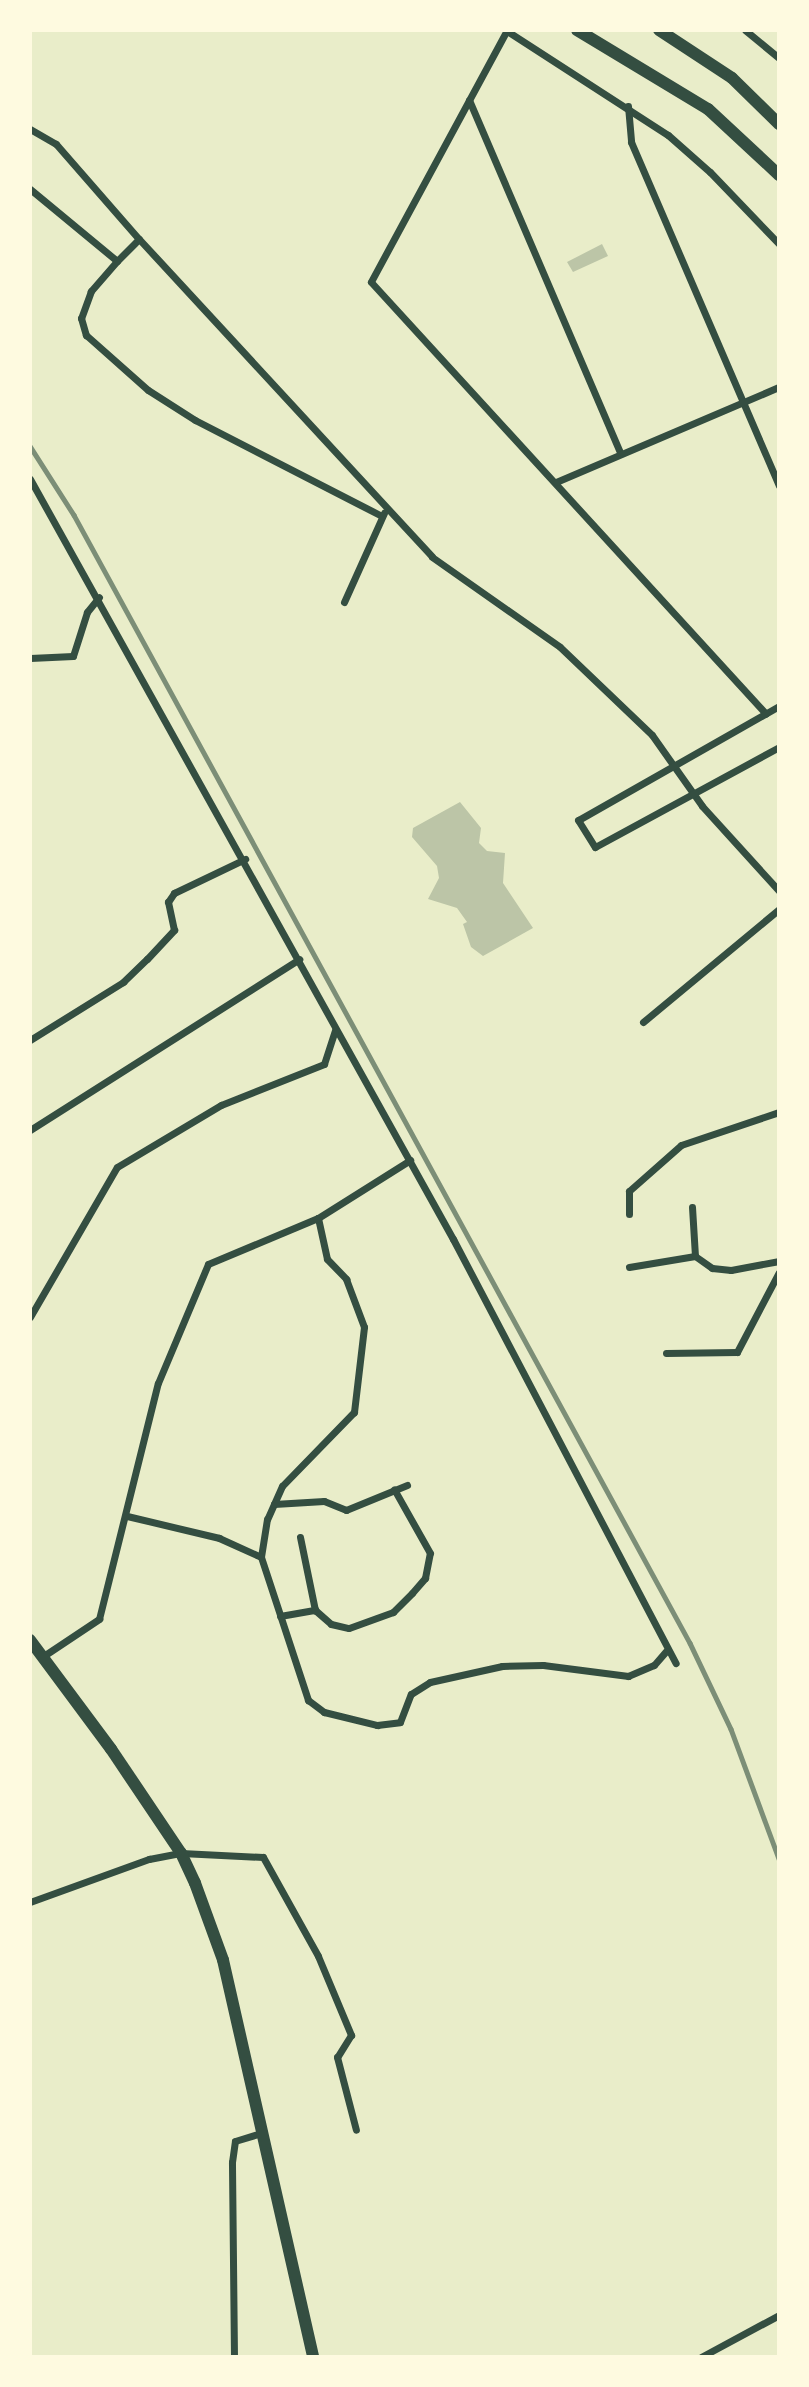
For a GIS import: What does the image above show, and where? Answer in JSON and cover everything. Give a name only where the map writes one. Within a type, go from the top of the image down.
[{"type":"main road","points":[[577,30],[708,109],[779,175]]},
{"type":"main road","points":[[659,30],[732,78],[779,124]]},
{"type":"main road","points":[[30,1640],[181,1853],[223,1960],[313,2357]]},
{"type":"street","points":[[745,30],[779,58]]},
{"type":"street","points":[[766,714],[371,282],[507,31],[628,106],[710,172],[779,244]]},
{"type":"street","points":[[469,100],[621,454]]},
{"type":"street","points":[[628,106],[631,142],[779,485]]},
{"type":"street","points":[[30,129],[56,144],[385,512],[432,557],[560,647],[652,735],[693,793],[779,891]]},
{"type":"street","points":[[30,189],[117,261]]},
{"type":"street","points":[[139,239],[91,291],[81,318],[86,335],[148,390],[195,420],[385,512]]},
{"type":"street","points":[[556,482],[779,387]]},
{"type":"street","points":[[30,479],[99,597],[245,859],[335,1030],[410,1160],[666,1651],[676,1663]]},
{"type":"street","points":[[344,602],[385,512]]},
{"type":"street","points":[[30,658],[73,656],[87,612],[99,597]]},
{"type":"street","points":[[779,706],[578,820],[595,847],[779,747]]},
{"type":"street","points":[[30,1040],[123,982],[147,959],[174,930],[168,902],[174,893],[245,859]]},
{"type":"street","points":[[643,1022],[779,909]]},
{"type":"street","points":[[30,1130],[299,959]]},
{"type":"street","points":[[30,1317],[117,1167],[221,1105],[324,1064],[335,1030]]},
{"type":"street","points":[[629,1214],[629,1191],[681,1145],[779,1112]]},
{"type":"street","points":[[42,1657],[99,1619],[127,1516],[158,1383],[208,1264],[318,1218],[410,1160]]},
{"type":"street","points":[[692,1207],[695,1256]]},
{"type":"street","points":[[318,1218],[327,1259],[346,1279],[355,1297],[364,1327],[364,1353],[354,1412],[282,1486],[274,1504],[261,1557],[308,1700],[324,1712],[377,1725],[400,1721],[411,1694],[430,1682],[502,1666],[543,1665],[628,1675],[654,1665],[666,1651]]},
{"type":"street","points":[[629,1267],[695,1256],[719,1270],[779,1261]]},
{"type":"street","points":[[666,1353],[737,1352],[779,1272]]},
{"type":"street","points":[[274,1504],[324,1501],[346,1510],[407,1485]]},
{"type":"street","points":[[300,1537],[315,1610],[331,1623],[349,1628],[393,1612],[425,1578],[430,1553],[394,1489]]},
{"type":"street","points":[[127,1516],[219,1538],[261,1557]]},
{"type":"street","points":[[280,1616],[315,1610]]},
{"type":"street","points":[[30,1902],[149,1858],[181,1853],[263,1857],[318,1956],[351,2035],[337,2057],[356,2130]]},
{"type":"street","points":[[234,2357],[232,2162],[235,2141],[261,2133]]},
{"type":"street","points":[[701,2357],[779,2315]]},
{"type":"building","points":[[602,244],[608,256],[573,272],[567,262]]},
{"type":"building","points":[[460,802],[481,828],[479,843],[487,851],[505,853],[503,883],[533,928],[483,956],[471,947],[463,924],[467,922],[457,908],[428,899],[439,878],[437,866],[412,837],[413,828]]},
{"type":"railway","points":[[30,446],[74,515],[690,1643],[731,1729],[779,1859]]}]
